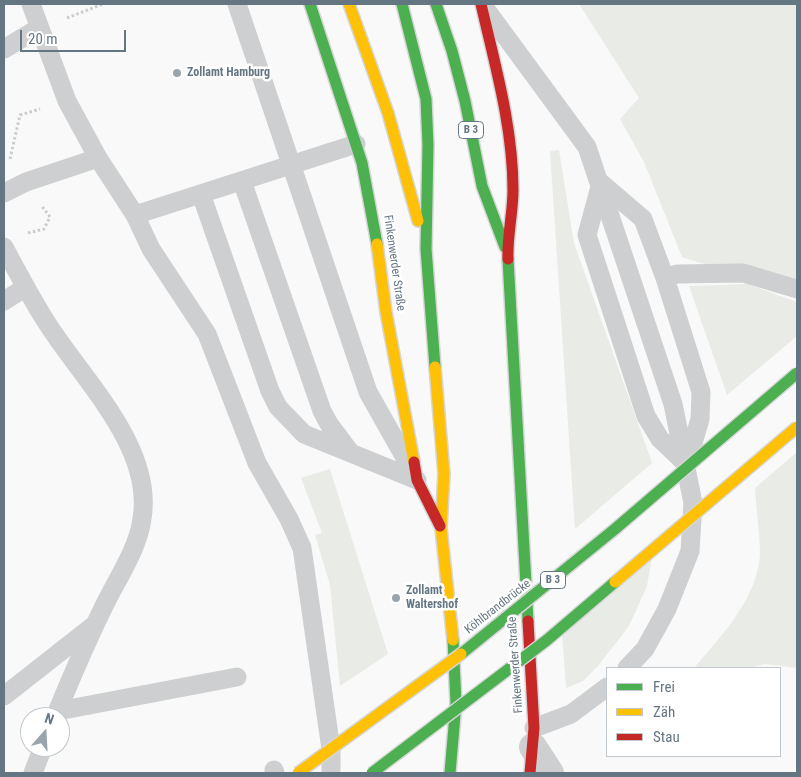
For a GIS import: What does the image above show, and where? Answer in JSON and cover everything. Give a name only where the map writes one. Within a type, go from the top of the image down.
[{"type":"main road","name":"Finkenwerder Straße","points":[[310,4],[356,144],[374,219],[386,312],[417,480],[440,528]]},
{"type":"main road","name":"Finkenwerder Straße","points":[[349,4],[388,113],[426,249]]},
{"type":"main road","name":"Finkenwerder Straße","points":[[402,4],[426,99],[428,145],[426,249],[444,474],[440,528],[452,620],[456,702],[450,773]]},
{"type":"main road","name":"Finkenwerder Straße","points":[[436,4],[452,51],[465,101],[482,186],[508,256]]},
{"type":"main road","name":"Finkenwerder Straße","points":[[482,4],[500,88],[509,144],[513,190],[508,256],[532,750]]},
{"type":"main road","name":"Köhlbrandbrücke","points":[[298,773],[360,731],[513,613],[589,552],[797,373]]},
{"type":"main road","points":[[372,773],[555,634],[797,427]]},
{"type":"street","points":[[532,750],[550,773]]},
{"type":"lane","points":[[31,4],[67,101],[98,158],[135,215],[151,249],[207,334],[257,463],[289,519],[302,548],[331,750],[331,773]]},
{"type":"lane","points":[[237,4],[368,392],[417,480]]},
{"type":"lane","points":[[482,4],[523,62],[576,129],[587,147],[601,183],[673,404],[693,503],[690,551],[667,610],[645,649],[628,667]]},
{"type":"lane","points":[[4,49],[39,28]]},
{"type":"lane","points":[[135,215],[356,144]]},
{"type":"lane","points":[[4,192],[26,182],[98,158]]},
{"type":"lane","points":[[242,180],[322,411],[351,454]]},
{"type":"lane","points":[[601,183],[643,219],[665,278],[701,392],[700,419],[693,444],[684,462]]},
{"type":"lane","points":[[601,183],[587,235],[646,416],[660,439],[684,462]]},
{"type":"lane","points":[[201,194],[270,391],[278,408],[304,434],[417,480]]},
{"type":"lane","points":[[4,247],[47,324],[120,427],[136,460],[144,488],[142,519],[138,538],[95,624],[60,707]]},
{"type":"lane","points":[[665,278],[677,274],[742,273],[797,289]]},
{"type":"lane","points":[[4,302],[26,287]]},
{"type":"lane","points":[[4,696],[95,624]]},
{"type":"lane","points":[[70,711],[237,677]]},
{"type":"lane","points":[[532,750],[571,714],[606,688]]},
{"type":"lane","points":[[33,773],[40,757]]},
{"type":"path","points":[[39,28],[104,4]]},
{"type":"path","points":[[20,236],[44,228],[50,217],[10,161],[20,115],[67,101]]},
{"type":"shaded area","points":[[579,4],[796,4],[797,279],[741,264],[704,264],[682,257],[644,162],[620,119],[639,98]]},
{"type":"shaded area","points":[[559,150],[574,243],[652,463],[575,529],[550,151]]},
{"type":"shaded area","points":[[747,284],[797,302],[797,336],[727,395],[689,286]]},
{"type":"shaded area","points":[[797,452],[797,668],[765,664],[753,667],[695,667],[738,614],[754,582],[759,566],[760,549],[755,488]]},
{"type":"shaded area","points":[[330,469],[388,654],[340,686],[330,585],[315,535],[322,533],[301,478]]},
{"type":"shaded area","points":[[652,557],[647,586],[629,626],[598,666],[583,681],[566,688],[562,634]]},
{"type":"traffic: fast","points":[[310,4],[362,163],[377,244]]},
{"type":"traffic: fast","points":[[402,4],[426,99],[428,145],[426,249],[435,367]]},
{"type":"traffic: fast","points":[[436,4],[452,51],[465,101],[482,186],[505,247]]},
{"type":"traffic: fast","points":[[508,259],[528,621]]},
{"type":"traffic: fast","points":[[461,654],[615,529],[797,373]]},
{"type":"traffic: fast","points":[[372,773],[547,640],[615,582]]},
{"type":"traffic: fast","points":[[450,773],[456,703],[453,640]]},
{"type":"traffic: slow","points":[[349,4],[388,113],[418,221]]},
{"type":"traffic: slow","points":[[377,244],[386,312],[414,462]]},
{"type":"traffic: slow","points":[[435,367],[444,474],[441,528],[453,640]]},
{"type":"traffic: slow","points":[[615,582],[797,427]]},
{"type":"traffic: slow","points":[[298,773],[461,654]]},
{"type":"traffic: jam","points":[[481,4],[502,96],[510,143],[513,190],[508,259]]},
{"type":"traffic: jam","points":[[414,462],[417,480],[440,526]]},
{"type":"traffic: jam","points":[[528,621],[534,728],[530,773]]},
{"type":"place","name":"Zollamt Hamburg","points":[[177,73]]},
{"type":"place","name":"Zollamt Waltershof","points":[[396,598]]}]
